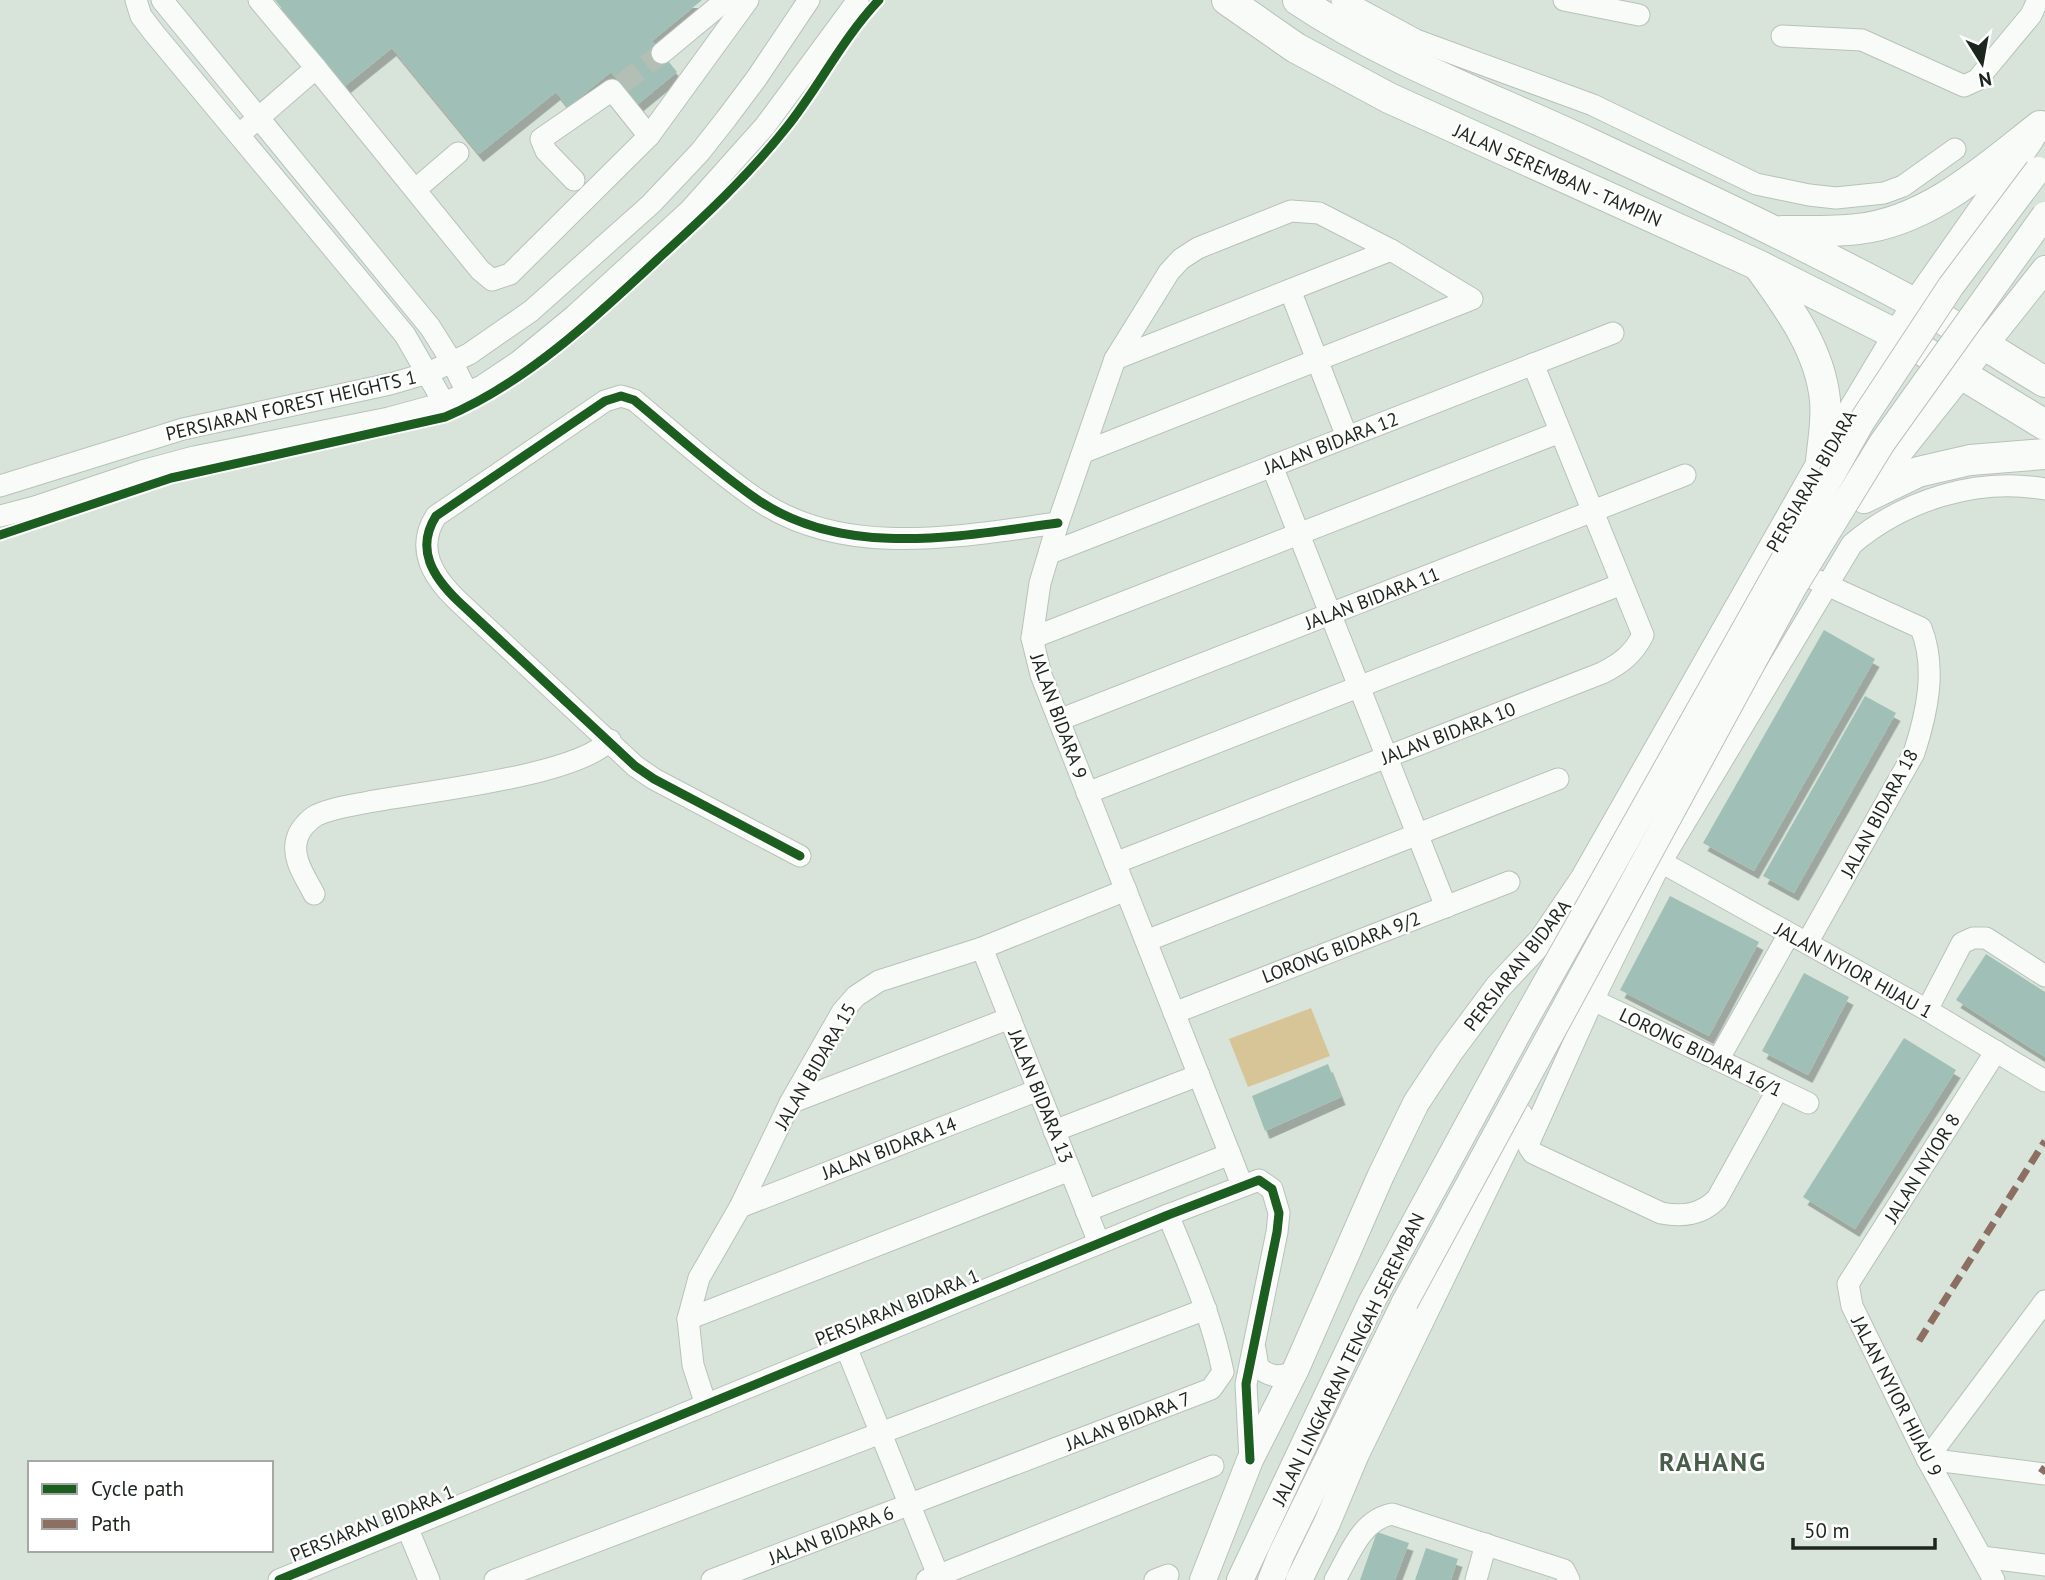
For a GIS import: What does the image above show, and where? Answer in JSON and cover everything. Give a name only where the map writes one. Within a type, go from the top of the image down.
[{"type":"highway","name":"JALAN SEREMBAN - TAMPIN","points":[[1227,0],[1296,48],[1389,98],[1758,265],[1897,335],[2045,425]]},
{"type":"highway","name":"JALAN SEREMBAN - TAMPIN","points":[[1298,0],[1335,25],[1431,74],[1533,117],[1778,231],[1915,304],[2045,382]]},
{"type":"highway","points":[[1778,231],[1859,229],[1897,220],[1934,204],[1980,173],[2043,122]]},
{"type":"highway","points":[[1758,265],[1813,350],[1822,377],[1826,403],[1821,461]]},
{"type":"highway","points":[[1864,498],[1918,472],[1970,460],[2045,454]]},
{"type":"main road","name":"PERSIARAN BIDARA","points":[[1203,1580],[1250,1460],[1295,1370],[1381,1175],[1416,1103],[1498,987],[1542,940],[1584,878],[1821,461],[1915,304],[2043,122]]},
{"type":"main road","name":"PERSIARAN BIDARA","points":[[1520,1029],[1862,421],[1951,286],[2041,164]]},
{"type":"main road","name":"PERSIARAN BIDARA","points":[[1405,1302],[1793,588],[1882,443],[2045,215]]},
{"type":"main road","points":[[1975,219],[1976,236],[1986,253],[2000,263],[2018,268],[2045,261]]},
{"type":"main road","points":[[1299,1580],[1356,1454],[1508,1138],[1651,872],[1864,498],[2045,270]]},
{"type":"main road","points":[[1858,400],[1874,390],[1894,387],[1910,390],[1920,396],[1926,420]]},
{"type":"main road","name":"JALAN LINGKARAN TENGAH SEREMBAN","points":[[1240,1580],[1371,1303],[1520,1029]]},
{"type":"main road","name":"JALAN LINGKARAN TENGAH SEREMBAN","points":[[1271,1580],[1405,1302]]},
{"type":"street","points":[[136,0],[141,16],[154,33],[408,339],[444,403]]},
{"type":"street","points":[[162,0],[434,333],[453,362],[468,394]]},
{"type":"street","points":[[258,0],[416,189],[480,271],[492,280],[510,274],[649,136],[748,0]]},
{"type":"street","points":[[662,53],[726,0]]},
{"type":"street","name":"PERSIARAN FOREST HEIGHTS 1","points":[[0,486],[183,429],[390,384],[428,373],[490,340],[531,311],[651,204],[700,152],[756,79],[809,0]]},
{"type":"street","name":"PERSIARAN FOREST HEIGHTS 1","points":[[0,516],[194,457],[389,418],[468,394],[518,362],[575,316],[690,210],[765,127],[858,0]]},
{"type":"street","points":[[1342,0],[1416,40],[1593,105],[1756,184],[1836,198],[1884,193],[1903,186],[1955,149]]},
{"type":"street","points":[[1564,0],[1639,15]]},
{"type":"street","points":[[1782,36],[1862,40],[1964,86],[1973,83],[1984,71],[2031,15],[2038,0]]},
{"type":"street","points":[[240,134],[316,68]]},
{"type":"street","points":[[574,180],[546,151],[541,139],[617,87],[649,136]]},
{"type":"street","points":[[1533,117],[1547,89]]},
{"type":"street","points":[[416,189],[458,153]]},
{"type":"street","name":"JALAN BIDARA 9","points":[[1242,1185],[1041,675],[1031,638],[1040,583],[1058,523],[1115,359],[1169,272],[1181,259],[1198,248],[1291,211],[1306,211],[1319,214],[1391,250],[1470,296],[1472,300],[1318,361]]},
{"type":"street","points":[[1115,359],[1391,250]]},
{"type":"street","points":[[1290,290],[1347,437]]},
{"type":"street","points":[[434,333],[459,340],[490,340]]},
{"type":"street","name":"JALAN BIDARA 12","points":[[1049,553],[1613,333]]},
{"type":"street","points":[[390,384],[408,351],[408,339]]},
{"type":"street","points":[[1084,452],[1318,361]]},
{"type":"street","name":"JALAN BIDARA 10","points":[[1115,863],[1621,664],[1635,650],[1643,635],[1533,364]]},
{"type":"street","points":[[800,856],[654,779],[635,766],[440,584],[426,549],[425,538],[436,516],[605,401],[621,396],[634,400],[757,499],[786,515],[818,526],[861,536],[933,539],[1058,523]]},
{"type":"street","points":[[1031,638],[1560,432]]},
{"type":"street","points":[[1272,466],[1446,907]]},
{"type":"street","name":"JALAN BIDARA 11","points":[[1059,720],[1685,475]]},
{"type":"street","points":[[1778,1089],[1717,1199],[1707,1209],[1694,1214],[1676,1216],[1661,1213],[1533,1153],[1530,1147],[1530,1140],[1593,1000],[1661,862],[1819,581],[1852,544],[1875,524],[1901,510],[1956,492],[1987,486],[2019,484],[2045,489]]},
{"type":"street","name":"JALAN BIDARA 18","points":[[1798,938],[1914,753],[1923,725],[1929,685],[1928,658],[1921,628],[1819,581]]},
{"type":"street","points":[[1087,793],[1622,584]]},
{"type":"street","points":[[314,894],[296,855],[297,839],[314,816],[329,810],[566,764],[602,748],[610,740]]},
{"type":"street","points":[[1146,940],[1558,779]]},
{"type":"street","name":"JALAN NYIOR HIJAU 1","points":[[1661,862],[1927,1010],[2045,1081]]},
{"type":"street","name":"LORONG BIDARA 9/2","points":[[1174,1013],[1509,882]]},
{"type":"street","name":"JALAN BIDARA 15","points":[[706,1405],[693,1365],[688,1319],[699,1278],[740,1207],[790,1103],[842,1012],[856,996],[879,982],[982,948],[1126,890]]},
{"type":"street","points":[[1927,1010],[1962,943],[1973,937],[1986,938],[2045,976]]},
{"type":"street","points":[[1718,1060],[1798,938]]},
{"type":"street","name":"JALAN BIDARA 13","points":[[982,948],[1099,1243]]},
{"type":"street","name":"LORONG BIDARA 16/1","points":[[1593,1000],[1808,1103]]},
{"type":"street","points":[[790,1103],[1010,1018]]},
{"type":"street","name":"JALAN NYIOR 8","points":[[1848,1284],[1996,1051]]},
{"type":"street","points":[[1054,1131],[1199,1074]]},
{"type":"street","name":"JALAN BIDARA 14","points":[[740,1207],[1038,1090]]},
{"type":"street","points":[[1086,1211],[1230,1154]]},
{"type":"street","points":[[688,1319],[1070,1170]]},
{"type":"street","points":[[1242,1185],[1259,1180],[1272,1189],[1279,1213],[1247,1384],[1250,1460]]},
{"type":"street","name":"PERSIARAN BIDARA 1","points":[[279,1580],[1242,1185]]},
{"type":"street","name":"JALAN BIDARA 7","points":[[910,1504],[1211,1389],[1223,1372],[1218,1345],[1168,1215]]},
{"type":"street","name":"JALAN NYIOR HIJAU 9","points":[[1848,1284],[1852,1306],[1927,1459],[1994,1580]]},
{"type":"street","points":[[2045,1301],[1927,1459],[2045,1474]]},
{"type":"street","points":[[495,1580],[1206,1310]]},
{"type":"street","points":[[846,1347],[910,1504],[935,1579],[1213,1466]]},
{"type":"street","points":[[1254,1347],[1258,1367],[1269,1376],[1283,1377],[1295,1370]]},
{"type":"street","name":"JALAN BIDARA 6","points":[[712,1580],[910,1504]]},
{"type":"street","points":[[1335,1580],[1368,1524],[1378,1517],[1392,1514],[1564,1570],[1569,1580]]},
{"type":"street","points":[[407,1527],[429,1580]]},
{"type":"street","points":[[1476,1580],[1486,1544]]},
{"type":"street","points":[[1982,1557],[2045,1565]]},
{"type":"shaded area","points":[[1311,1008],[1330,1056],[1248,1087],[1229,1039]]},
{"type":"building","points":[[275,0],[702,0],[652,41],[677,72],[638,104],[611,72],[568,107],[556,92],[479,154],[392,48],[345,86]]},
{"type":"building","points":[[1824,630],[1875,659],[1754,871],[1703,843]]},
{"type":"building","points":[[1865,696],[1896,713],[1794,893],[1763,876]]},
{"type":"building","points":[[1670,896],[1759,942],[1709,1036],[1620,990]]},
{"type":"building","points":[[1986,954],[2045,992],[2045,1057],[1956,1000]]},
{"type":"building","points":[[1804,973],[1849,997],[1808,1075],[1762,1051]]},
{"type":"building","points":[[1904,1038],[1956,1070],[1855,1229],[1803,1197]]},
{"type":"building","points":[[1328,1064],[1341,1097],[1265,1131],[1252,1096]]},
{"type":"building","points":[[1377,1532],[1409,1543],[1395,1580],[1360,1580]]},
{"type":"building","points":[[1426,1548],[1458,1559],[1451,1580],[1415,1580]]},
{"type":"tunnel","points":[[622,84],[662,53]]},
{"type":"marked path","points":[[1919,1341],[2045,1141]]},
{"type":"marked path","points":[[2041,1473],[2045,1467]]},
{"type":"cycle path","points":[[0,535],[171,478],[445,417],[503,386],[559,347],[585,325],[741,179],[786,128],[879,0]]},
{"type":"cycle path","points":[[800,856],[654,779],[635,766],[458,601],[441,582],[427,551],[430,528],[436,516],[605,401],[621,396],[634,400],[755,498],[789,517],[826,530],[864,537],[903,539],[982,533],[1058,523]]},
{"type":"cycle path","points":[[279,1580],[1259,1180],[1272,1189],[1279,1213],[1246,1384],[1250,1460]]},
{"type":"district","name":"RAHANG","points":[[1713,1462]]}]
